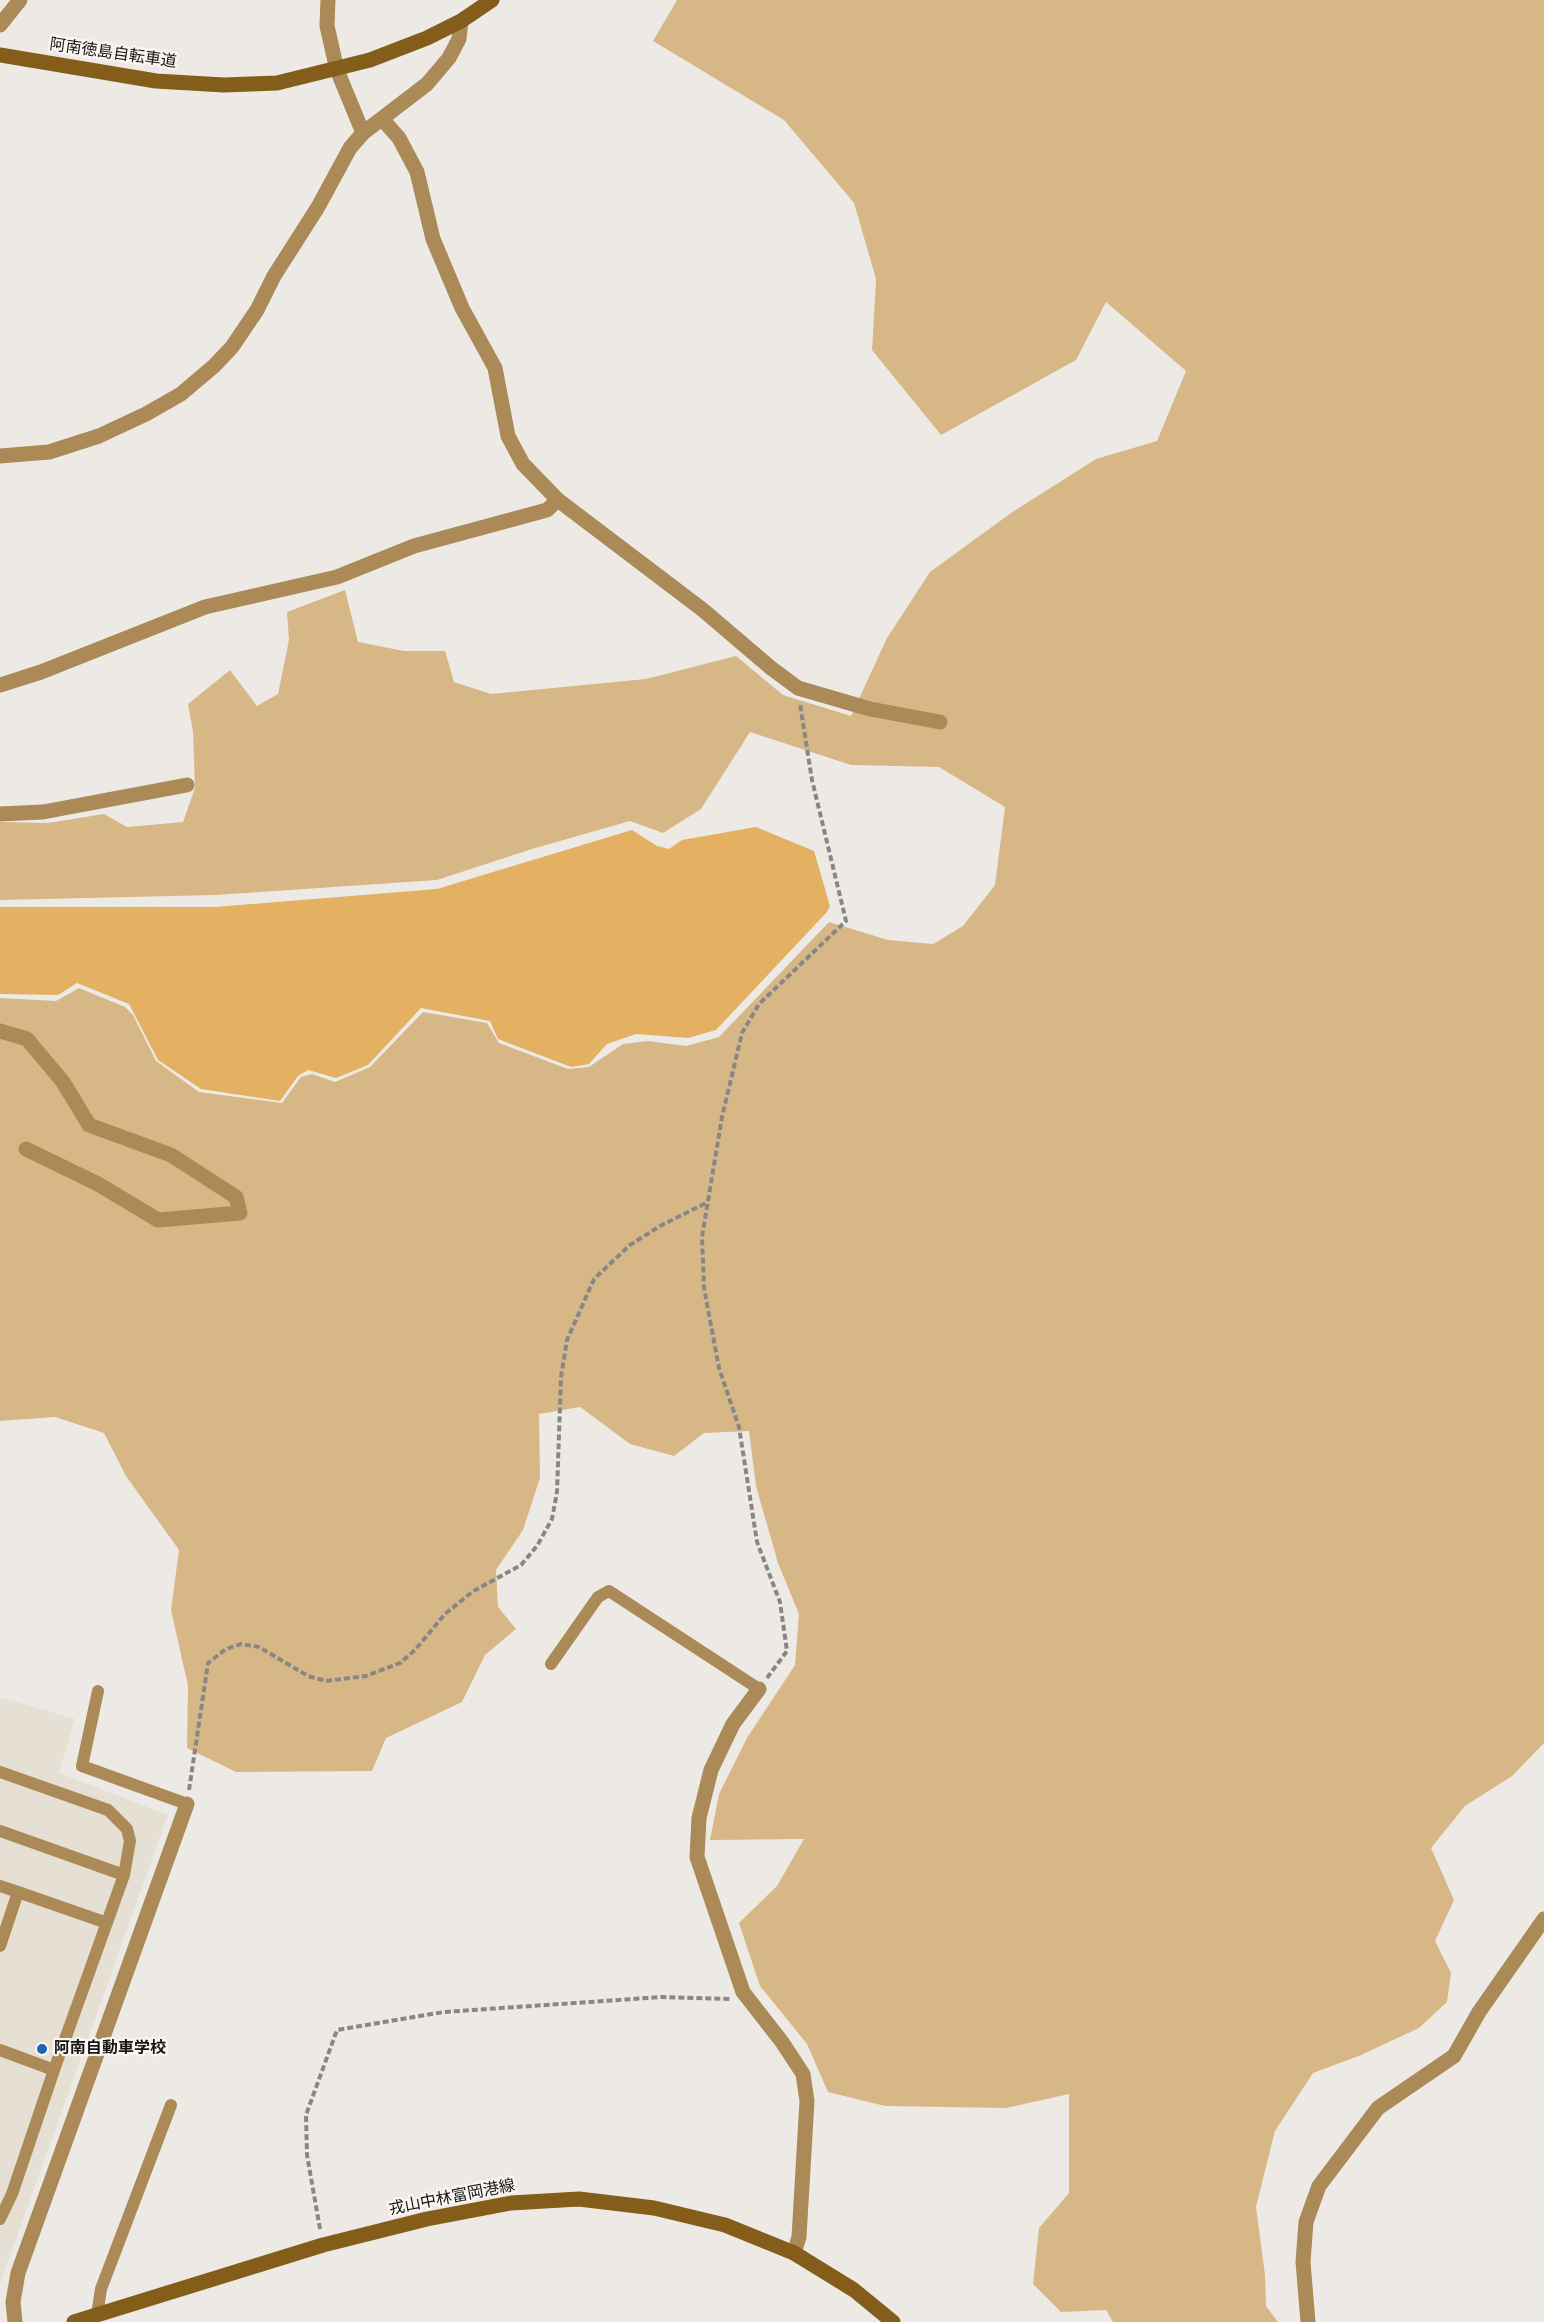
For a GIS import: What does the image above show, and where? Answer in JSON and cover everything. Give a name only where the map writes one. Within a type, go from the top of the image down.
[{"type":"main road","name":"阿南徳島自転車道","points":[[0,56],[156,81],[224,85],[277,82],[337,70],[427,38],[461,21],[492,0]]},
{"type":"main road","name":"戎山中林富岡港線","points":[[74,2322],[323,2245],[427,2219],[511,2203],[579,2199],[654,2208],[725,2225],[794,2253],[854,2290],[893,2322]]},
{"type":"street","points":[[0,25],[20,0]]},
{"type":"street","points":[[328,0],[327,26],[337,70],[363,133]]},
{"type":"street","points":[[0,456],[49,452],[99,436],[146,414],[181,394],[214,366],[232,347],[257,310],[274,276],[318,207],[350,148],[363,133],[383,120],[427,84],[449,58],[459,39],[461,21]]},
{"type":"street","points":[[383,120],[399,138],[417,172],[434,239],[462,309],[495,368],[508,436],[523,464],[558,500],[704,610],[771,668],[798,688],[870,709],[940,722]]},
{"type":"street","points":[[0,685],[41,672],[205,607],[337,577],[414,546],[547,510],[558,500]]},
{"type":"street","points":[[0,814],[42,812],[187,785]]},
{"type":"street","points":[[0,1031],[27,1038],[63,1082],[89,1125],[171,1155],[236,1197],[240,1213],[158,1220],[98,1184],[26,1149]]},
{"type":"street","points":[[759,1689],[733,1724],[711,1770],[699,1818],[697,1857],[743,1992],[782,2042],[803,2074],[807,2101],[799,2236],[794,2253]]},
{"type":"street","points":[[15,2322],[13,2302],[18,2273],[187,1804]]},
{"type":"street","points":[[1308,2322],[1303,2262],[1305,2232],[1319,2186],[1378,2108],[1454,2056],[1479,2012],[1544,1919]]},
{"type":"lane","points":[[551,1664],[598,1596],[609,1591],[759,1689]]},
{"type":"lane","points":[[98,1691],[82,1766],[187,1804]]},
{"type":"lane","points":[[0,2219],[12,2194],[124,1875],[130,1841],[127,1829],[108,1810],[2,1773]]},
{"type":"lane","points":[[0,1831],[124,1875]]},
{"type":"lane","points":[[0,1886],[107,1923]]},
{"type":"lane","points":[[0,1946],[18,1892]]},
{"type":"lane","points":[[0,2050],[54,2070]]},
{"type":"lane","points":[[97,2315],[101,2289],[171,2105]]},
{"type":"path","points":[[759,1689],[786,1651],[780,1602],[757,1542],[739,1427],[719,1368],[704,1288],[702,1237],[722,1117],[742,1033],[759,1004],[846,921],[812,780],[798,688]]},
{"type":"path","points":[[187,1804],[208,1663],[214,1657],[226,1649],[241,1644],[259,1647],[308,1676],[326,1681],[366,1676],[400,1663],[415,1650],[445,1614],[472,1592],[521,1565],[537,1546],[552,1520],[557,1492],[561,1377],[567,1340],[594,1279],[630,1245],[660,1226],[707,1202]]},
{"type":"path","points":[[323,2245],[308,2155],[306,2115],[337,2030],[444,2012],[662,1998],[735,1999],[743,1992]]},
{"type":"shaded area","points":[[677,0],[1544,0],[1544,1743],[1512,1776],[1465,1806],[1431,1848],[1454,1900],[1435,1941],[1451,1973],[1447,2002],[1419,2028],[1361,2055],[1313,2073],[1275,2131],[1256,2207],[1265,2275],[1266,2306],[1278,2322],[1113,2322],[1106,2310],[1061,2312],[1033,2284],[1039,2228],[1069,2193],[1069,2094],[1006,2108],[885,2106],[828,2092],[807,2044],[760,1986],[739,1923],[777,1886],[804,1839],[710,1840],[719,1794],[747,1738],[795,1665],[799,1614],[778,1563],[756,1486],[749,1431],[704,1433],[674,1456],[630,1444],[580,1407],[539,1414],[540,1478],[523,1530],[496,1570],[498,1607],[516,1629],[485,1655],[462,1702],[386,1738],[372,1771],[236,1772],[187,1748],[188,1686],[171,1610],[179,1550],[126,1476],[104,1433],[55,1417],[0,1421],[0,998],[56,1001],[79,988],[125,1007],[133,1015],[156,1061],[199,1092],[282,1103],[301,1077],[312,1074],[335,1082],[370,1067],[423,1012],[487,1023],[499,1043],[568,1069],[589,1067],[623,1044],[648,1041],[686,1046],[719,1037],[829,922],[888,940],[933,944],[963,926],[995,885],[1005,807],[939,767],[851,765],[750,732],[701,809],[663,833],[630,821],[532,849],[437,880],[216,895],[0,900],[0,822],[48,823],[104,814],[127,827],[183,822],[195,788],[193,731],[188,704],[230,670],[257,706],[278,694],[289,640],[287,612],[345,590],[358,642],[404,651],[445,651],[454,682],[491,694],[646,679],[736,656],[783,695],[851,716],[887,638],[930,572],[1011,513],[1096,459],[1157,441],[1186,371],[1106,302],[1076,360],[941,435],[872,350],[876,279],[854,203],[784,120],[653,41]]},
{"type":"shaded area","points":[[756,827],[814,851],[830,906],[827,912],[716,1030],[688,1038],[636,1034],[607,1044],[589,1064],[571,1067],[498,1039],[490,1021],[421,1008],[368,1065],[336,1078],[308,1070],[298,1076],[280,1101],[201,1089],[158,1060],[129,1004],[77,983],[58,995],[0,994],[0,907],[215,907],[437,889],[632,830],[657,846],[669,849],[682,840]]},
{"type":"shaded area","name":"阿南自動車学校","points":[[0,1697],[75,1719],[59,1773],[168,1815],[0,2284]]},
{"type":"place","name":"阿南自動車学校","points":[[42,2049]]}]
